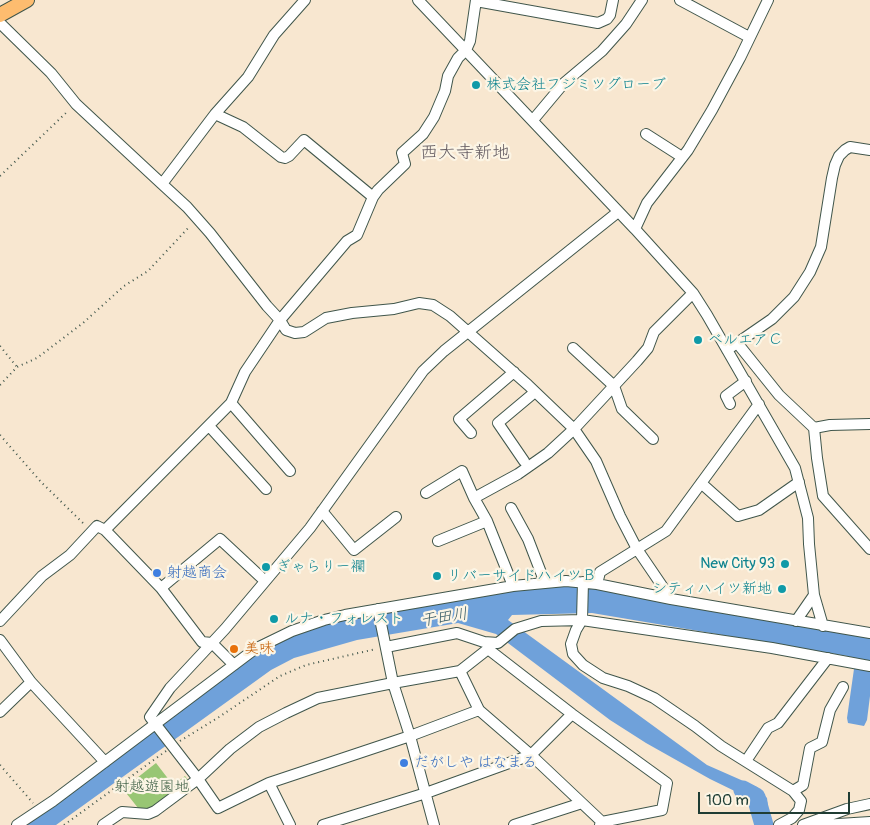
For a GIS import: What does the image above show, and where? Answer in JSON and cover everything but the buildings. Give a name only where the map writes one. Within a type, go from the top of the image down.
[{"type":"main road","points":[[0,15],[27,0]]},
{"type":"street","points":[[162,184],[215,114],[248,77],[274,35],[305,0]]},
{"type":"street","points":[[418,0],[635,229],[693,294],[746,381],[795,468],[808,518],[808,544],[814,595],[823,626]]},
{"type":"street","points":[[105,530],[231,403],[244,372],[280,320],[347,241],[356,235],[373,197],[405,164],[402,153],[423,134],[434,118],[445,91],[448,76],[470,41],[476,1],[598,23],[607,19],[610,15],[614,0]]},
{"type":"street","points":[[533,120],[564,82],[602,51],[626,24],[642,0]]},
{"type":"street","points":[[680,0],[749,37]]},
{"type":"street","points":[[635,229],[646,203],[682,157],[712,110],[768,0]]},
{"type":"street","points":[[0,23],[50,73],[76,104],[197,219],[254,287],[286,330],[295,333],[304,332],[326,318],[352,313],[394,309],[419,303],[434,305],[469,332],[574,429],[596,461],[637,549],[671,599]]},
{"type":"street","points":[[215,114],[243,127],[280,157],[285,158],[289,156],[304,140],[373,197]]},
{"type":"street","points":[[646,134],[682,157]]},
{"type":"street","points":[[727,350],[772,319],[794,297],[810,272],[821,247],[834,165],[839,156],[850,147],[870,150]]},
{"type":"street","points":[[478,710],[410,736],[269,783],[218,808],[150,717],[170,688],[212,643],[322,511],[423,371],[444,351],[618,212]]},
{"type":"street","points":[[474,498],[525,469],[548,453],[574,429],[637,362],[648,348],[654,332],[693,294]]},
{"type":"street","points":[[738,344],[779,395],[814,428],[816,458],[822,496],[870,549]]},
{"type":"street","points":[[573,348],[614,386],[622,409],[653,439]]},
{"type":"street","points":[[471,433],[459,419],[514,372]]},
{"type":"street","points":[[730,404],[726,396],[746,381]]},
{"type":"street","points":[[524,461],[498,423],[535,392]]},
{"type":"street","points":[[231,403],[290,471]]},
{"type":"street","points":[[597,584],[600,572],[666,532],[759,404]]},
{"type":"street","points":[[814,428],[830,425],[870,424]]},
{"type":"street","points":[[209,426],[266,489]]},
{"type":"street","points":[[426,493],[462,471],[486,521],[513,586]]},
{"type":"street","points":[[701,484],[738,516],[759,510],[799,482]]},
{"type":"street","points":[[804,498],[822,496]]},
{"type":"street","points":[[511,508],[528,539],[545,584]]},
{"type":"street","points":[[322,511],[354,550],[396,517]]},
{"type":"street","points":[[438,541],[486,521]]},
{"type":"street","points":[[0,621],[42,576],[70,555],[97,526],[105,530],[161,588],[202,642],[212,643],[234,665]]},
{"type":"street","points":[[161,588],[220,539],[265,581]]},
{"type":"street","points":[[17,825],[105,762],[255,649],[292,631],[324,620],[379,612],[513,586],[566,581],[597,584],[671,599],[870,633]]},
{"type":"street","points":[[583,584],[582,619],[571,644],[573,654],[583,665],[602,678],[628,686],[654,698],[721,746],[793,791],[801,801],[799,810],[792,818],[779,825]]},
{"type":"street","points":[[796,621],[814,595]]},
{"type":"street","points":[[379,612],[392,683],[410,736],[434,825]]},
{"type":"street","points":[[385,645],[457,633],[484,642],[498,643],[515,629],[540,621],[582,619],[772,648],[870,666]]},
{"type":"street","points":[[0,640],[31,682],[105,762]]},
{"type":"street","points":[[103,825],[122,812],[148,814],[155,811],[198,779],[230,749],[259,727],[318,698],[460,671],[488,649],[572,714],[667,783],[662,810],[601,824],[582,803],[531,755],[478,710],[460,671]]},
{"type":"street","points":[[746,761],[768,728],[778,724],[828,658]]},
{"type":"street","points":[[0,712],[31,682]]},
{"type":"street","points":[[793,791],[803,784],[810,748],[822,742],[830,710],[843,686]]},
{"type":"street","points":[[323,825],[426,793],[531,755],[572,714]]},
{"type":"street","points":[[269,783],[290,825]]},
{"type":"street","points":[[802,825],[870,801]]},
{"type":"street","points":[[514,825],[582,803]]},
{"type":"street","points":[[823,825],[870,822]]},
{"type":"path","points":[[0,176],[76,104]]},
{"type":"path","points":[[0,385],[17,367],[37,358],[83,323],[124,286],[148,271],[197,219]]},
{"type":"path","points":[[0,346],[17,367]]},
{"type":"path","points":[[0,435],[41,482],[92,532]]},
{"type":"path","points":[[64,825],[173,746],[280,676],[306,665],[385,645]]},
{"type":"path","points":[[0,765],[40,810]]},
{"type":"green space","name":"射越遊園地","points":[[156,763],[173,785],[185,776],[188,780],[150,810],[138,808],[123,789]]},
{"type":"water","name":"干田川","points":[[577,584],[870,636],[870,696],[867,720],[864,726],[848,723],[847,718],[854,669],[851,660],[847,656],[592,613],[512,615],[508,620],[707,765],[757,787],[767,798],[768,806],[753,810],[749,798],[710,779],[646,743],[610,720],[496,634],[458,623],[357,640],[294,658],[271,670],[56,825],[26,825],[234,669],[274,642],[321,623],[538,587]]},
{"type":"waterway","points":[[743,790],[756,797],[764,825]]},
{"type":"place","name":"株式会社フジミツグローブ","points":[[476,85]]},
{"type":"place","name":"ベルエアＣ","points":[[698,340]]},
{"type":"place","name":"New City 93","points":[[785,564]]},
{"type":"place","name":"ぎゃらりー襴","points":[[266,567]]},
{"type":"place","name":"射越商会","points":[[157,573]]},
{"type":"place","name":"リバーサイドハイツＢ","points":[[437,576]]},
{"type":"place","name":"シティハイツ新地","points":[[782,589]]},
{"type":"place","name":"ルナ・フォレスト","points":[[274,619]]},
{"type":"place","name":"美味","points":[[234,649]]},
{"type":"place","name":"だがしや はなまる","points":[[404,763]]},
{"type":"district","name":"西大寺新地","points":[[465,153]]}]
